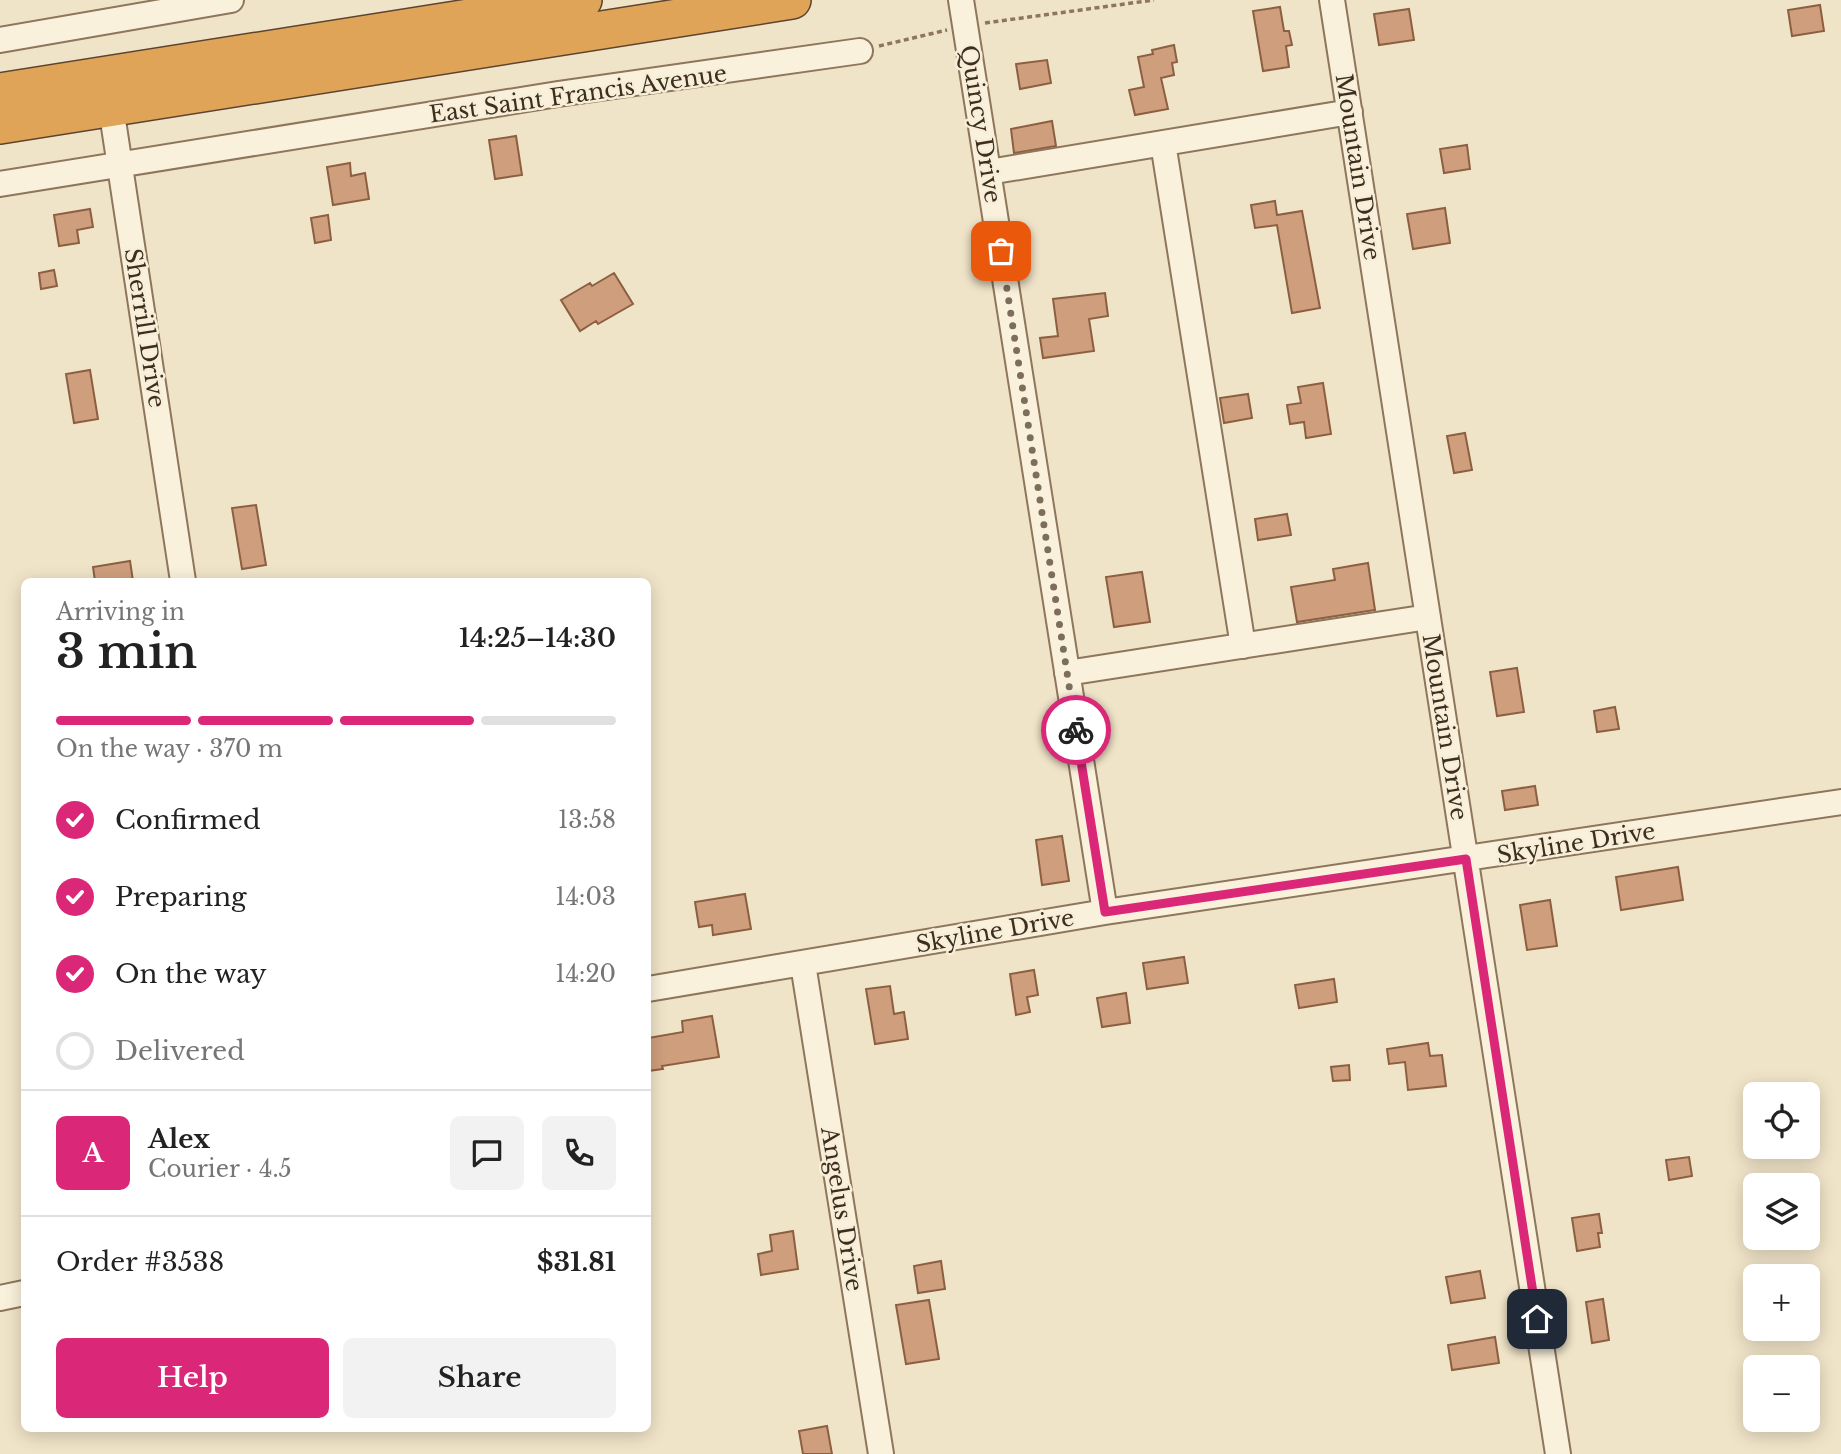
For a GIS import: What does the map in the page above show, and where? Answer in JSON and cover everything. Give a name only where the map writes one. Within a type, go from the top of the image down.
[{"type":"highway","points":[[0,125],[109,91],[583,0]]},
{"type":"highway","points":[[0,92],[109,91],[652,11],[792,0]]},
{"type":"street","points":[[0,40],[231,0]]},
{"type":"street","name":"Quincy Drive","points":[[961,0],[1105,912]]},
{"type":"street","name":"Mountain Drive","points":[[1332,0],[1558,1454]]},
{"type":"street","name":"East Saint Francis Avenue","points":[[0,184],[558,94],[860,51]]},
{"type":"street","name":"Sherrill Drive","points":[[109,91],[183,578]]},
{"type":"street","points":[[989,172],[1350,112]]},
{"type":"street","points":[[1163,143],[1243,646]]},
{"type":"street","points":[[1067,673],[1428,617]]},
{"type":"street","name":"Skyline Drive","points":[[651,989],[1105,912],[1841,802]]},
{"type":"street","name":"Angelus Drive","points":[[803,964],[881,1454]]},
{"type":"street","points":[[0,1298],[21,1294]]},
{"type":"path","points":[[860,51],[966,26],[1154,0]]},
{"type":"building","points":[[1820,5],[1824,31],[1792,36],[1788,10]]},
{"type":"building","points":[[1280,7],[1284,31],[1289,31],[1292,45],[1286,46],[1289,67],[1263,71],[1253,11]]},
{"type":"building","points":[[1409,9],[1414,40],[1379,45],[1374,14]]},
{"type":"building","points":[[1174,45],[1177,62],[1172,63],[1174,75],[1161,78],[1168,109],[1135,115],[1129,90],[1144,87],[1138,57],[1153,54],[1152,50]]},
{"type":"building","points":[[1047,60],[1051,83],[1020,89],[1016,64]]},
{"type":"building","points":[[1052,121],[1056,146],[1014,153],[1011,129]]},
{"type":"building","points":[[516,136],[522,175],[495,179],[489,140]]},
{"type":"building","points":[[1467,145],[1470,169],[1444,173],[1440,149]]},
{"type":"building","points":[[350,163],[351,176],[365,173],[369,199],[333,205],[327,167]]},
{"type":"building","points":[[1275,201],[1277,215],[1302,211],[1320,308],[1292,313],[1277,225],[1255,228],[1251,205]]},
{"type":"building","points":[[1445,208],[1450,243],[1413,249],[1407,214]]},
{"type":"building","points":[[90,209],[93,227],[77,230],[79,243],[59,246],[54,215]]},
{"type":"building","points":[[328,215],[331,240],[315,243],[311,218]]},
{"type":"building","points":[[54,270],[57,286],[41,289],[39,273]]},
{"type":"building","points":[[614,273],[633,304],[580,331],[561,300]]},
{"type":"building","points":[[1105,293],[1108,316],[1089,319],[1094,351],[1043,358],[1040,338],[1058,336],[1053,299]]},
{"type":"building","points":[[90,370],[98,419],[74,423],[66,374]]},
{"type":"building","points":[[1323,383],[1331,434],[1306,438],[1304,422],[1290,424],[1287,405],[1301,403],[1298,387]]},
{"type":"building","points":[[1248,394],[1252,418],[1224,423],[1220,398]]},
{"type":"building","points":[[1465,433],[1472,470],[1454,473],[1447,436]]},
{"type":"building","points":[[256,505],[266,565],[242,569],[232,508]]},
{"type":"building","points":[[1287,514],[1291,535],[1258,540],[1255,519]]},
{"type":"building","points":[[130,561],[133,578],[95,578],[93,567]]},
{"type":"building","points":[[1368,563],[1375,610],[1297,622],[1291,587],[1335,580],[1333,569]]},
{"type":"building","points":[[1142,572],[1150,622],[1114,627],[1106,577]]},
{"type":"building","points":[[1517,668],[1524,712],[1497,716],[1490,672]]},
{"type":"building","points":[[1615,707],[1619,729],[1597,732],[1594,711]]},
{"type":"building","points":[[1535,786],[1538,805],[1505,810],[1502,791]]},
{"type":"building","points":[[1062,836],[1069,881],[1042,885],[1036,840]]},
{"type":"building","points":[[1678,867],[1683,900],[1621,910],[1616,877]]},
{"type":"building","points":[[745,894],[751,929],[713,935],[712,925],[699,927],[695,902]]},
{"type":"building","points":[[1550,900],[1557,946],[1527,950],[1520,905]]},
{"type":"building","points":[[1184,957],[1188,983],[1147,989],[1143,963]]},
{"type":"building","points":[[1034,970],[1038,995],[1027,997],[1030,1012],[1016,1015],[1010,974]]},
{"type":"building","points":[[1334,979],[1337,1002],[1299,1008],[1295,985]]},
{"type":"building","points":[[890,986],[894,1014],[904,1012],[908,1039],[875,1044],[866,989]]},
{"type":"building","points":[[1126,993],[1130,1023],[1102,1027],[1097,998]]},
{"type":"building","points":[[712,1016],[719,1057],[662,1066],[663,1069],[651,1071],[651,1037],[683,1032],[682,1021]]},
{"type":"building","points":[[1428,1043],[1430,1056],[1442,1055],[1446,1086],[1408,1090],[1405,1062],[1389,1064],[1387,1049]]},
{"type":"building","points":[[1349,1065],[1350,1080],[1333,1081],[1331,1067]]},
{"type":"building","points":[[1689,1157],[1692,1176],[1669,1180],[1666,1160]]},
{"type":"building","points":[[1599,1214],[1602,1233],[1598,1233],[1600,1247],[1577,1251],[1572,1218]]},
{"type":"building","points":[[793,1231],[798,1269],[761,1275],[758,1254],[772,1251],[770,1235]]},
{"type":"building","points":[[941,1261],[945,1289],[918,1293],[914,1266]]},
{"type":"building","points":[[1480,1271],[1485,1298],[1451,1303],[1446,1277]]},
{"type":"building","points":[[1603,1299],[1609,1340],[1592,1343],[1586,1302]]},
{"type":"building","points":[[929,1300],[939,1359],[906,1364],[896,1305]]},
{"type":"building","points":[[1495,1337],[1499,1363],[1452,1370],[1448,1345]]},
{"type":"building","points":[[827,1426],[832,1454],[803,1454],[799,1431]]},
{"type":"way so far","points":[[1001,251],[1076,730]]},
{"type":"route","points":[[1076,730],[1105,912],[1466,859],[1537,1319]]}]
